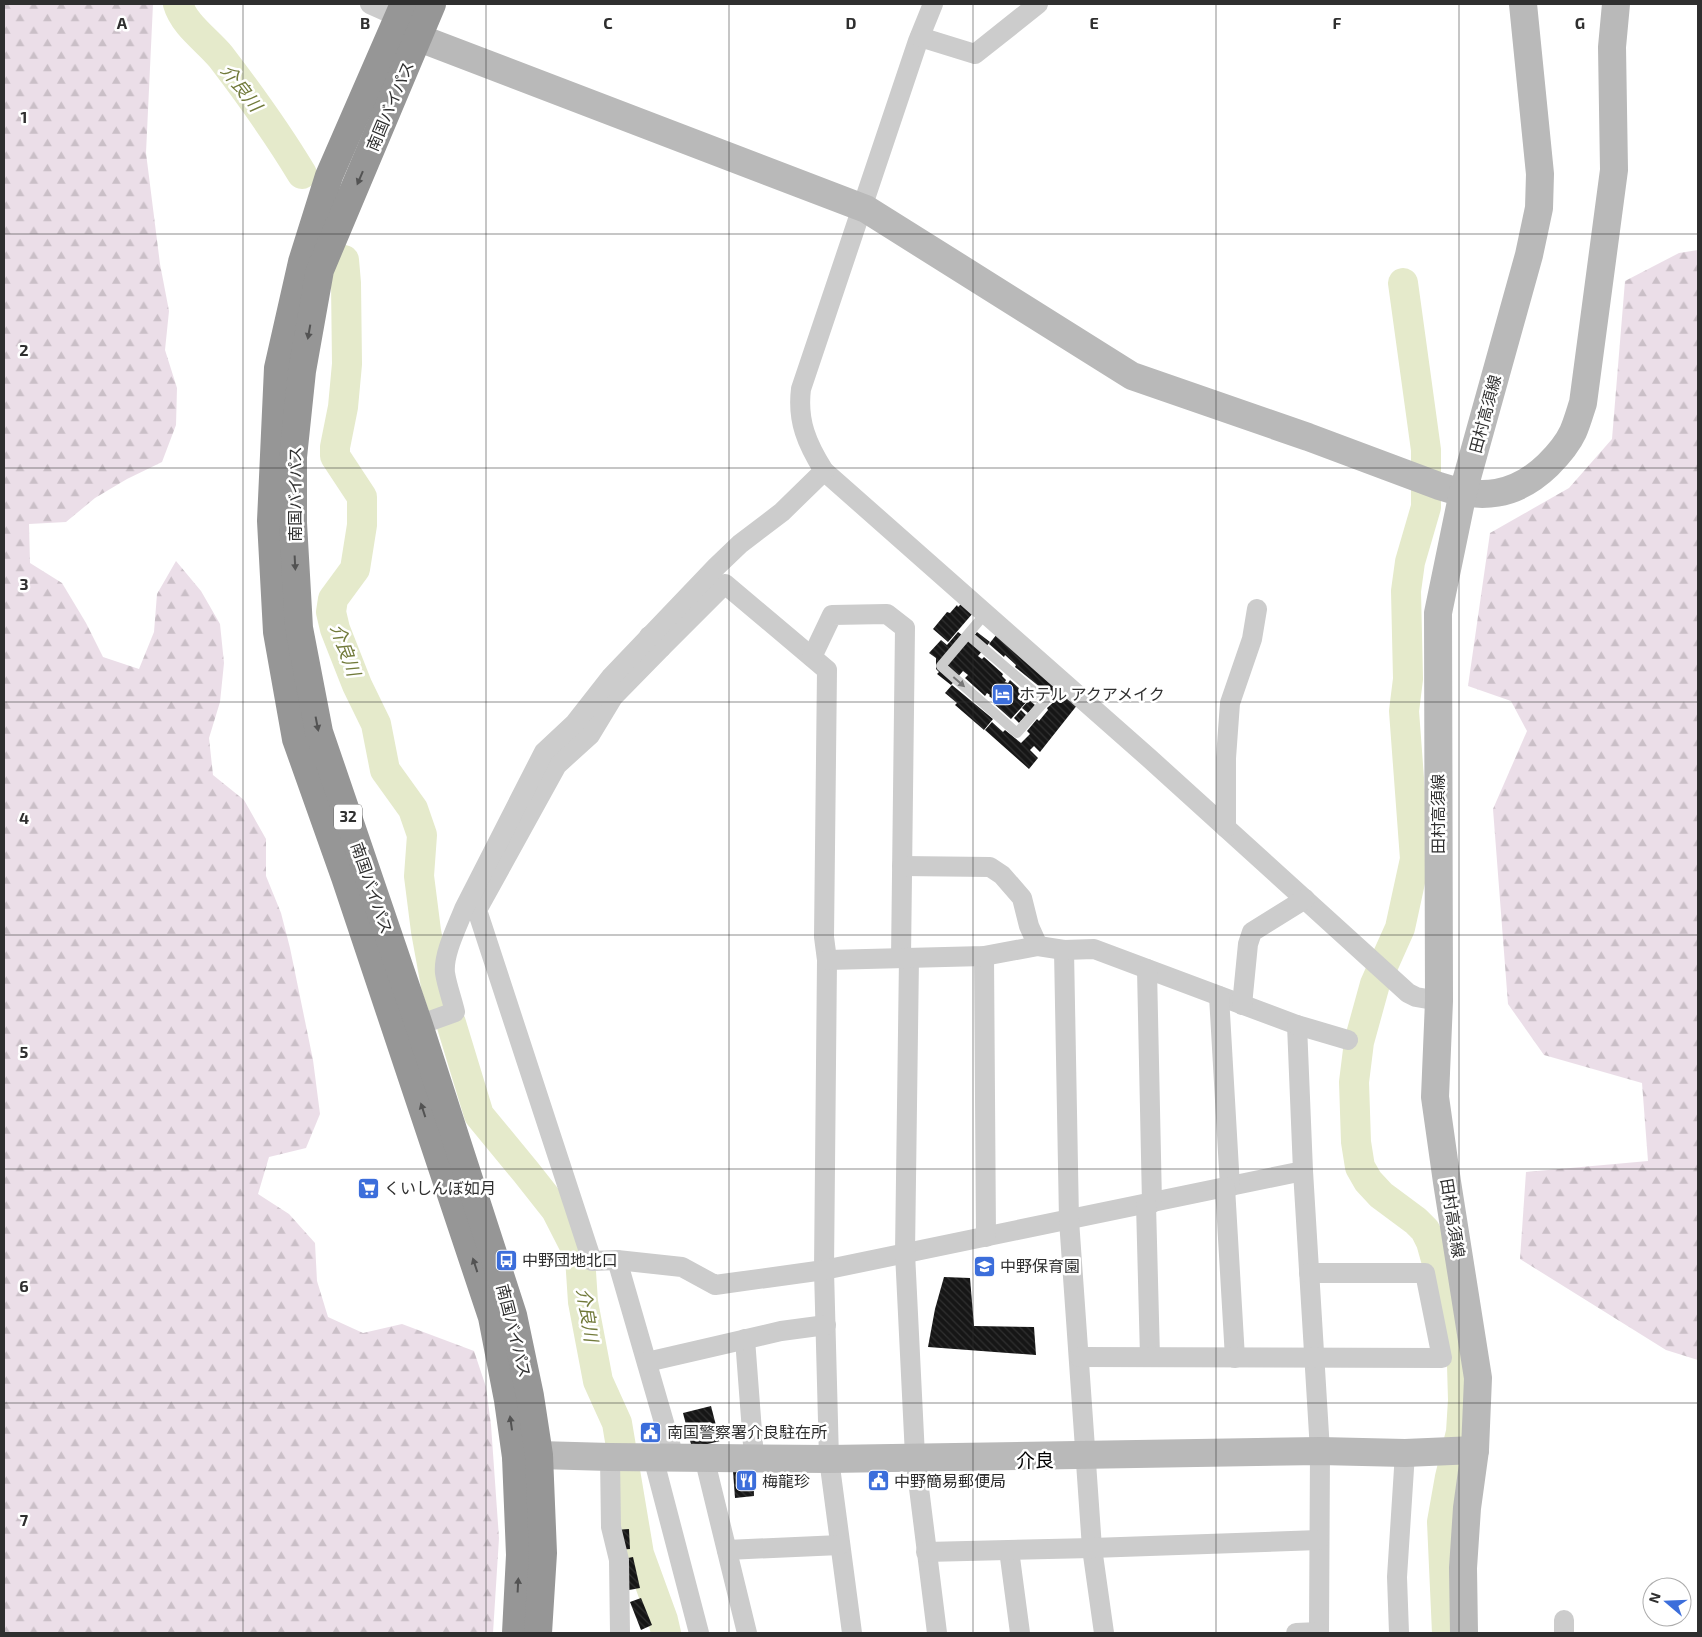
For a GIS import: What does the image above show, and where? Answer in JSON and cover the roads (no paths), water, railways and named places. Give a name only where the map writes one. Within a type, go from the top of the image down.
[{"type":"highway","name":"南国バイパス","points":[[432,4],[320,270],[302,371],[293,458],[293,523],[298,628],[319,732],[419,1025],[513,1315],[530,1396],[528,1456],[516,1633]]},
{"type":"highway","name":"南国バイパス","points":[[401,10],[329,176],[302,262],[278,368],[272,521],[277,632],[296,739],[345,876],[492,1317],[508,1400],[528,1456],[543,1552],[538,1633]]},
{"type":"street","points":[[370,4],[401,10],[419,38],[862,208],[1132,376],[1451,489],[1502,493],[1532,480],[1561,452],[1573,432],[1583,403],[1614,170],[1612,47],[1616,4]]},
{"type":"street","points":[[933,4],[920,37],[801,389],[799,407],[802,425],[809,445],[824,471],[1226,828],[1381,970],[1412,996],[1438,1001]]},
{"type":"street","points":[[920,37],[975,54],[1038,4]]},
{"type":"street","name":"田村高須線","points":[[1464,1633],[1464,1551],[1467,1508],[1464,1451],[1478,1378],[1435,1097],[1438,1001],[1438,613],[1451,489],[1526,264],[1539,208],[1540,174],[1523,4]]},
{"type":"street","points":[[824,471],[782,512],[740,544],[655,642],[613,697],[590,735],[556,765],[477,910],[592,1261],[617,1260],[682,1267],[715,1285],[824,1270],[1303,1171]]},
{"type":"street","points":[[419,1025],[455,1012],[445,974],[446,960],[464,909],[544,752],[576,724],[611,677],[725,584],[827,670],[824,937],[827,960],[824,1270],[829,1458],[852,1633]]},
{"type":"street","points":[[1226,828],[1226,758],[1230,703],[1252,639],[1256,609]]},
{"type":"street","points":[[812,657],[832,615],[887,614],[905,628],[902,866],[905,958],[905,1253],[914,1456],[937,1633]]},
{"type":"street","points":[[902,866],[990,867],[1002,874],[1022,898],[1029,926],[1038,946]]},
{"type":"street","points":[[1242,1004],[1248,944],[1252,932],[1305,899]]},
{"type":"street","points":[[827,960],[984,956],[1038,946],[1064,950],[1094,949],[1297,1025],[1348,1040]]},
{"type":"street","points":[[1064,950],[1069,1220],[1092,1548],[1104,1633]]},
{"type":"street","points":[[984,956],[986,1237]]},
{"type":"street","points":[[1146,969],[1150,1357]]},
{"type":"street","points":[[1219,996],[1235,1358]]},
{"type":"street","points":[[1296,1633],[1319,1633],[1320,1451],[1303,1171],[1297,1025]]},
{"type":"street","points":[[617,1260],[646,1362],[638,1457],[611,1527],[619,1560],[620,1633]]},
{"type":"street","points":[[1079,1357],[1442,1358],[1425,1273],[1309,1273]]},
{"type":"street","points":[[646,1362],[781,1330],[826,1325]]},
{"type":"street","points":[[745,1339],[754,1458]]},
{"type":"street","points":[[528,1456],[829,1458],[1320,1451],[1406,1453],[1464,1451]]},
{"type":"street","points":[[1399,1633],[1397,1577],[1406,1453]]},
{"type":"street","points":[[638,1457],[699,1633]]},
{"type":"street","points":[[704,1457],[747,1633]]},
{"type":"street","points":[[926,1552],[1319,1540]]},
{"type":"street","points":[[726,1550],[840,1545]]},
{"type":"street","points":[[1009,1550],[1020,1633]]},
{"type":"lane","points":[[968,634],[1045,701],[1017,732],[941,666],[968,634],[985,614]]},
{"type":"waterway","name":"介良川","points":[[178,4],[185,19],[221,57],[243,86],[302,174]]},
{"type":"waterway","name":"介良川","points":[[344,260],[347,364],[343,407],[335,456],[362,497],[362,525],[355,569],[333,599],[331,612],[335,629],[357,685],[376,724],[385,770],[413,809],[422,835],[419,876],[436,986],[444,1009]]},
{"type":"waterway","points":[[1403,283],[1426,450],[1426,507],[1410,562],[1406,591],[1408,679],[1404,711],[1415,859],[1400,928],[1375,984],[1359,1042],[1354,1082],[1356,1142],[1360,1167],[1368,1181],[1381,1195],[1425,1230],[1431,1242],[1449,1306],[1462,1365],[1463,1400],[1461,1432],[1442,1522],[1447,1633]]},
{"type":"waterway","name":"介良川","points":[[451,1023],[479,1115],[556,1210],[580,1257],[583,1302],[598,1381],[617,1423],[639,1554],[666,1633]]},
{"type":"place","name":"ホテル アクアメイク","points":[[1003,694]]},
{"type":"place","name":"くいしんぼ如月","points":[[368,1188]]},
{"type":"place","name":"中野団地北口","points":[[506,1260]]},
{"type":"place","name":"中野保育園","points":[[984,1266]]},
{"type":"place","name":"南国警察署介良駐在所","points":[[651,1432]]},
{"type":"place","name":"梅龍珍","points":[[746,1481]]},
{"type":"place","name":"中野簡易郵便局","points":[[878,1481]]},
{"type":"district","name":"介良","points":[[1035,1460]]}]
